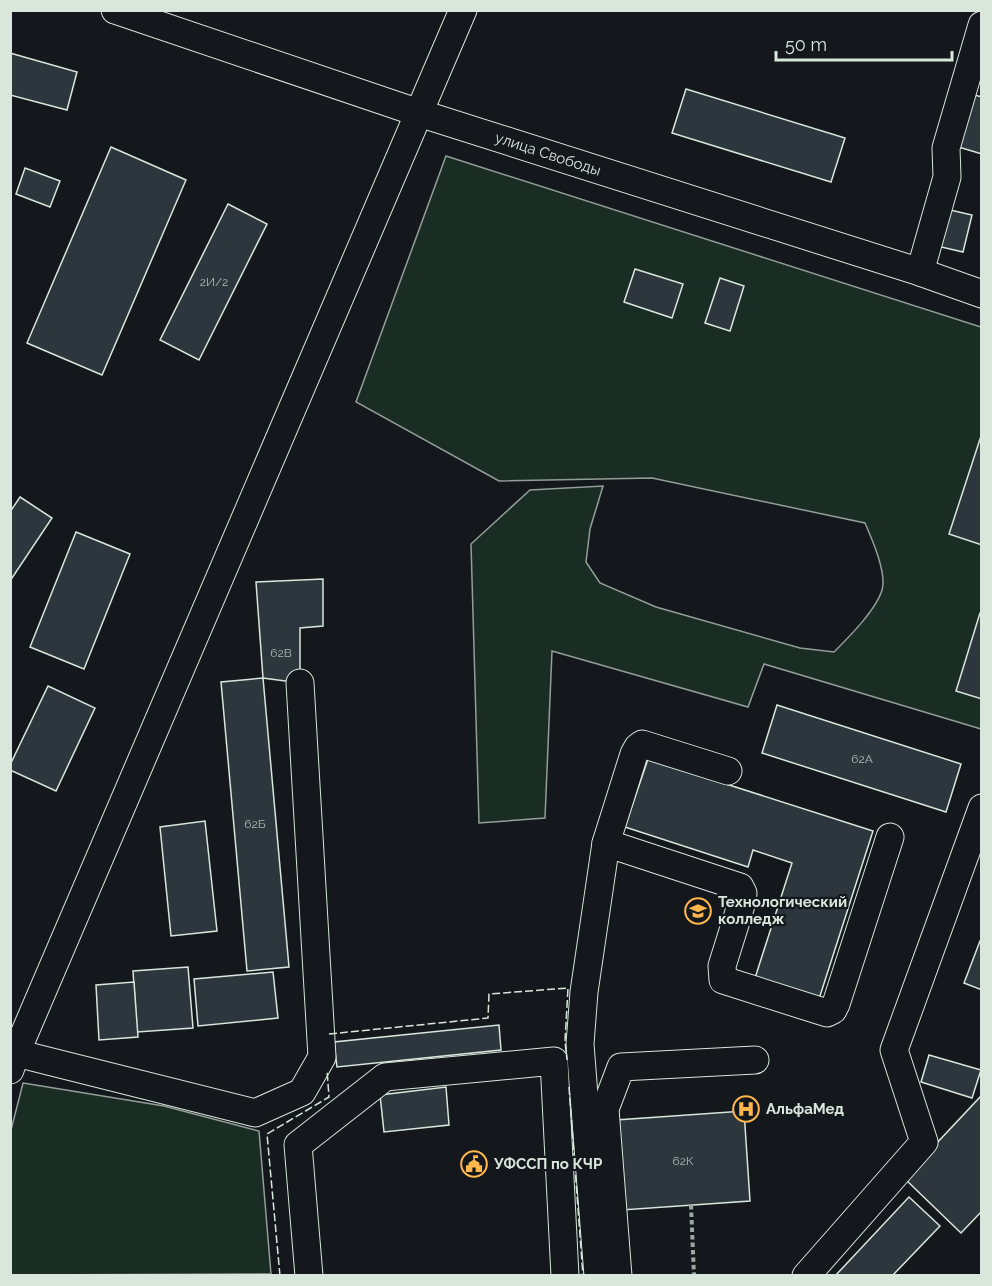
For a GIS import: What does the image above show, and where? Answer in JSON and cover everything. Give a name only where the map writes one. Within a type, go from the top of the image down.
[{"type":"street","name":"улица Свободы","points":[[115,10],[419,113],[920,272],[981,294]]},
{"type":"street","points":[[300,683],[322,1058],[302,1092],[255,1113],[13,1062],[463,10]]},
{"type":"street","points":[[920,272],[947,177],[946,148],[981,25]]},
{"type":"street","points":[[598,1275],[580,1044],[584,992],[603,851],[634,754],[642,744],[728,771]]},
{"type":"street","points":[[806,1275],[924,1142],[894,1050],[981,808]]},
{"type":"street","points":[[606,843],[740,887],[743,893],[742,902],[722,966],[723,980],[827,1013],[833,1010],[836,1004],[890,837]]},
{"type":"street","points":[[618,1275],[605,1109],[621,1067],[755,1060]]},
{"type":"street","points":[[309,1275],[298,1145],[385,1077],[554,1061],[566,1275]]},
{"type":"path","points":[[691,1205],[694,1275]]},
{"type":"green space","points":[[446,156],[981,327],[981,729],[764,664],[748,707],[552,651],[545,818],[479,823],[471,544],[530,490],[603,486],[590,529],[586,562],[600,583],[656,607],[800,648],[834,652],[868,614],[879,598],[883,583],[878,556],[865,523],[652,478],[499,481],[356,402]]},
{"type":"green space","points":[[23,1083],[164,1106],[259,1131],[271,1274],[11,1275],[11,1130]]},
{"type":"building","points":[[10,53],[77,72],[67,110],[10,95]]},
{"type":"building","points":[[686,89],[845,138],[831,182],[672,133]]},
{"type":"building","points":[[971,94],[982,97],[982,154],[955,146]]},
{"type":"building","points":[[111,147],[186,180],[102,375],[27,343]]},
{"type":"building","points":[[25,168],[60,181],[50,207],[16,194]]},
{"type":"building","points":[[228,204],[267,224],[199,360],[160,340]]},
{"type":"building","points":[[946,209],[972,215],[963,252],[937,246]]},
{"type":"building","points":[[635,269],[683,284],[672,318],[624,302]]},
{"type":"building","points":[[720,278],[744,286],[730,331],[705,323]]},
{"type":"building","points":[[982,433],[982,545],[949,534]]},
{"type":"building","points":[[20,497],[52,518],[10,581],[10,512]]},
{"type":"building","points":[[76,532],[130,554],[84,669],[30,647]]},
{"type":"building","points":[[323,579],[323,626],[300,628],[300,683],[263,678],[256,582]]},
{"type":"building","points":[[980,613],[982,613],[982,699],[956,691]]},
{"type":"building","points":[[263,678],[289,967],[247,971],[221,682]]},
{"type":"building","points":[[48,686],[95,708],[56,791],[10,770],[10,765]]},
{"type":"building","points":[[777,705],[961,764],[946,812],[762,753]]},
{"type":"building","points":[[648,759],[873,831],[819,999],[755,978],[792,863],[753,850],[748,867],[625,827]]},
{"type":"building","points":[[205,821],[217,931],[171,936],[160,827]]},
{"type":"building","points":[[980,941],[982,941],[982,990],[964,983]]},
{"type":"building","points":[[188,967],[193,1028],[137,1032],[133,971]]},
{"type":"building","points":[[273,972],[278,1018],[198,1026],[194,979]]},
{"type":"building","points":[[134,982],[138,1037],[99,1040],[96,985]]},
{"type":"building","points":[[499,1025],[501,1050],[337,1067],[334,1042]]},
{"type":"building","points":[[929,1055],[981,1070],[972,1098],[921,1082]]},
{"type":"building","points":[[446,1087],[449,1125],[384,1132],[380,1095]]},
{"type":"building","points":[[982,1095],[982,1211],[961,1233],[904,1178]]},
{"type":"building","points":[[744,1111],[750,1201],[622,1210],[616,1120]]},
{"type":"building","points":[[909,1197],[940,1226],[892,1276],[835,1276]]},
{"type":"fence","points":[[329,1034],[488,1018],[489,994],[568,988],[565,1041],[567,1060]]},
{"type":"fence","points":[[280,1276],[267,1134],[329,1097],[327,1070]]},
{"type":"fence","points":[[569,1087],[583,1276]]},
{"type":"place","name":"Технологический колледж","points":[[698,911]]},
{"type":"place","name":"АльфаМед","points":[[746,1109]]},
{"type":"place","name":"УФССП по КЧР","points":[[474,1164]]}]
